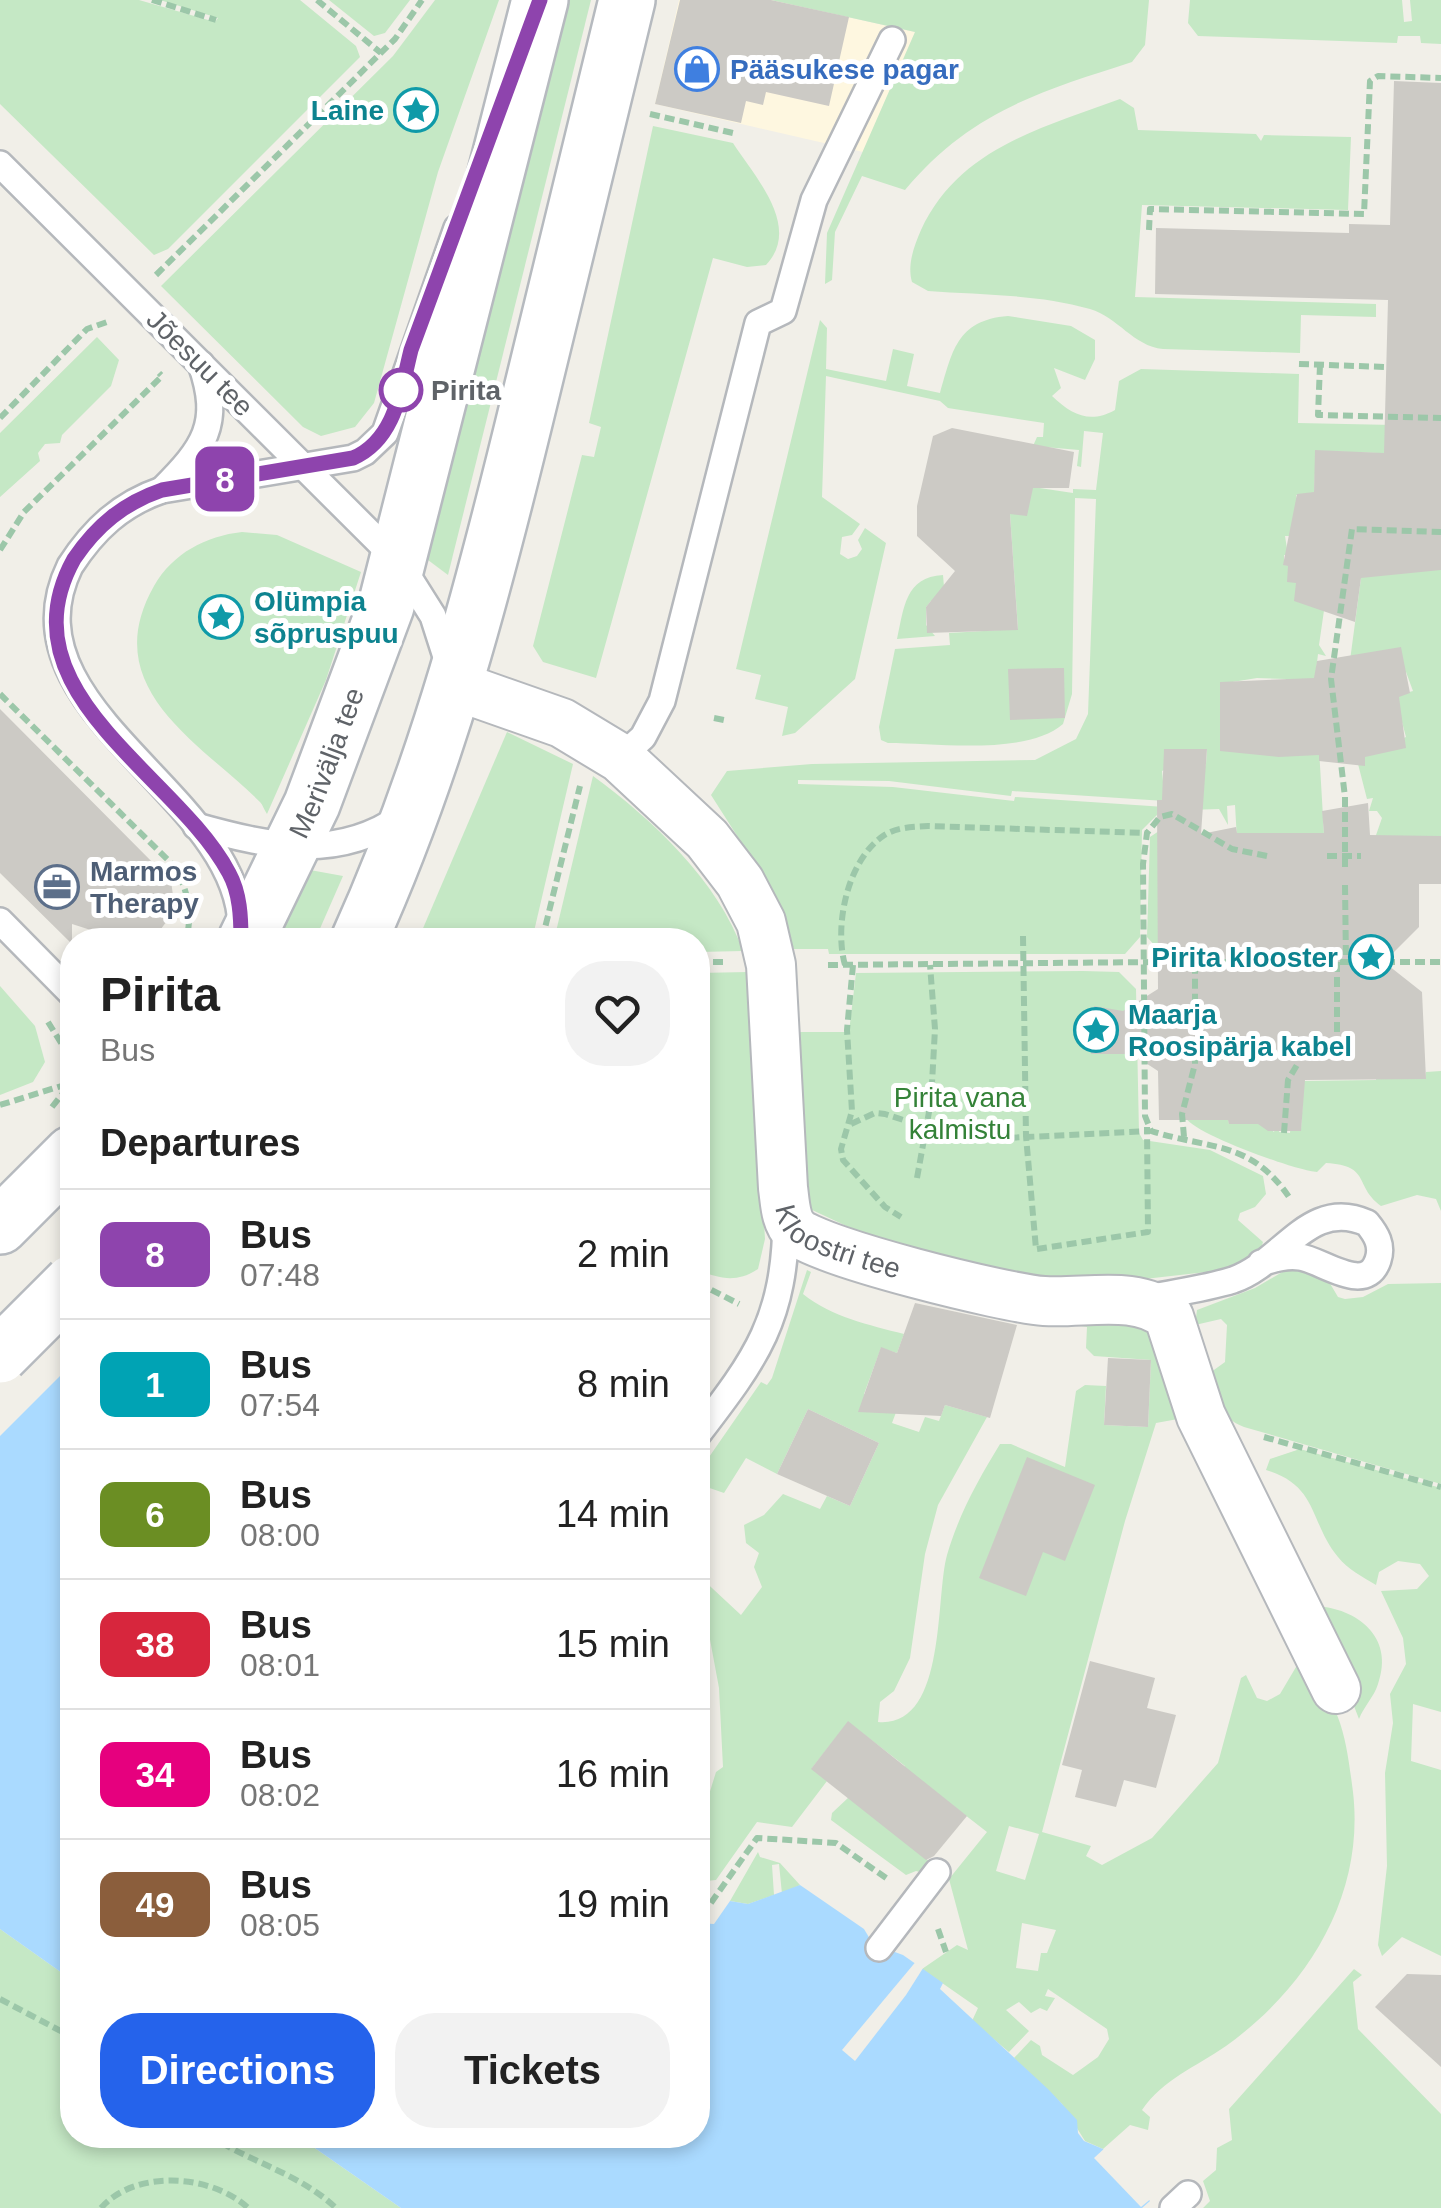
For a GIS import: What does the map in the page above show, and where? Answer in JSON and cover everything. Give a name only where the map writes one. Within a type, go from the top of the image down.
[{"type":"main road","points":[[363,928],[414,807],[454,685],[500,517],[627,0]]},
{"type":"main road","name":"Merivälja tee","points":[[250,928],[292,847],[352,704],[399,562],[538,9]]},
{"type":"main road","points":[[11,1215],[60,1166]]},
{"type":"main road","points":[[0,1355],[60,1295]]},
{"type":"street","name":"Kloostri tee","points":[[454,685],[562,724],[602,764],[720,854],[760,922],[771,966],[786,1208],[796,1231],[810,1239],[970,1288],[1041,1301],[1129,1301],[1158,1308],[1169,1318],[1201,1416],[1336,1689]]},
{"type":"lane","points":[[243,928],[230,874],[196,826],[83,710],[68,688],[52,641],[56,596],[82,547],[107,519],[136,499],[162,490],[302,468],[366,452],[385,433],[411,350],[538,9]]},
{"type":"lane","points":[[602,764],[643,737],[662,701],[758,324],[763,317],[784,311],[814,200],[892,40]]},
{"type":"lane","name":"Jõesuu tee","points":[[0,164],[399,562],[433,616],[454,685]]},
{"type":"lane","points":[[162,490],[190,462],[206,434],[210,396],[199,359]]},
{"type":"lane","points":[[196,826],[292,847],[368,837],[414,807]]},
{"type":"lane","points":[[0,920],[60,982]]},
{"type":"lane","points":[[710,1418],[751,1365],[769,1329],[784,1268],[786,1208]]},
{"type":"lane","points":[[1129,1301],[1232,1280],[1308,1226],[1340,1214],[1368,1223],[1377,1236],[1378,1262],[1362,1276],[1346,1276],[1305,1258],[1276,1258],[1260,1263]]},
{"type":"lane","points":[[879,1948],[937,1872]]},
{"type":"path","points":[[152,0],[216,20]]},
{"type":"path","points":[[317,0],[380,53]]},
{"type":"path","points":[[157,274],[380,53],[422,0]]},
{"type":"path","points":[[1149,230],[1150,209],[1364,214],[1370,81],[1378,76],[1441,78]]},
{"type":"path","points":[[639,111],[732,133]]},
{"type":"path","points":[[0,418],[86,329],[108,324],[121,337]]},
{"type":"path","points":[[0,550],[24,512],[162,376],[148,363]]},
{"type":"path","points":[[1299,364],[1386,367]]},
{"type":"path","points":[[1320,365],[1318,415],[1441,418]]},
{"type":"path","points":[[1345,867],[1345,797],[1331,679],[1352,529],[1441,532]]},
{"type":"path","points":[[0,694],[173,866],[186,892],[186,928]]},
{"type":"path","points":[[714,718],[724,720]]},
{"type":"path","points":[[546,928],[602,764]]},
{"type":"path","points":[[1023,936],[1026,1136],[1034,1250],[1148,1232],[1143,962],[1147,834],[1160,816],[1172,814],[1232,849],[1267,856]]},
{"type":"path","points":[[910,1222],[884,1207],[843,1160],[850,1125],[849,965],[840,934],[851,884],[872,846],[898,829],[928,826],[1147,834]]},
{"type":"path","points":[[1326,856],[1361,856]]},
{"type":"path","points":[[1345,884],[1346,962]]},
{"type":"path","points":[[828,966],[1158,962]]},
{"type":"path","points":[[1175,962],[1441,962]]},
{"type":"path","points":[[1184,1137],[1182,1114],[1195,1064],[1195,962]]},
{"type":"path","points":[[1337,962],[1337,1042]]},
{"type":"path","points":[[917,1178],[926,1130],[934,1029],[930,965]]},
{"type":"path","points":[[42,1014],[60,1041]]},
{"type":"path","points":[[1284,1134],[1288,1080],[1297,1065]]},
{"type":"path","points":[[0,1105],[60,1087]]},
{"type":"path","points":[[850,1125],[875,1113],[965,1140],[1148,1129],[1224,1147],[1268,1168],[1308,1226]]},
{"type":"path","points":[[1201,1416],[1228,1428],[1374,1465],[1441,1487]]},
{"type":"path","points":[[710,1904],[757,1838],[836,1842],[932,1911],[946,1952]]},
{"type":"path","points":[[0,1999],[60,2031]]},
{"type":"path","points":[[228,2148],[245,2160],[289,2174],[336,2208]]},
{"type":"path","points":[[101,2208],[133,2185],[179,2180],[214,2190],[248,2208]]},
{"type":"shaded area","points":[[679,0],[771,0],[915,32],[863,152],[655,104]]},
{"type":"green space","points":[[0,0],[139,0],[215,22],[218,18],[160,0],[300,0],[356,46],[360,57],[168,249],[154,255],[0,104]]},
{"type":"green space","points":[[329,0],[410,0],[385,33],[374,36]]},
{"type":"green space","points":[[435,0],[499,0],[438,172],[374,403],[355,427],[321,436],[303,427],[161,286],[393,56]]},
{"type":"green space","points":[[569,0],[591,0],[448,575],[428,560],[428,555]]},
{"type":"green space","points":[[771,0],[1149,0],[1145,45],[1132,62],[1036,95],[981,123],[930,163],[905,190],[862,176],[835,232],[832,280],[825,284],[827,233],[915,32]]},
{"type":"green space","points":[[1190,0],[1402,0],[1404,22],[1412,21],[1410,0],[1441,0],[1441,44],[1421,43],[1420,36],[1398,36],[1397,43],[1198,36],[1188,23]]},
{"type":"green space","points":[[1120,99],[1134,108],[1138,130],[1256,134],[1261,141],[1264,135],[1351,137],[1348,210],[1142,205],[1135,297],[1376,304],[1376,317],[1301,315],[1300,353],[1163,349],[1143,343],[1090,309],[1030,298],[928,291],[912,282],[911,262],[921,230],[937,202],[957,179],[1006,145]]},
{"type":"green space","points":[[653,126],[733,143],[771,202],[779,235],[776,250],[766,265],[747,267],[713,258],[596,678],[543,662],[533,646],[582,455],[594,457],[601,427],[589,423]]},
{"type":"green space","points":[[1008,316],[1071,326],[1095,340],[1095,359],[1085,380],[1054,368],[1061,388],[1052,396],[1067,408],[1089,417],[1115,410],[1119,381],[1141,369],[1299,374],[1298,423],[1441,426],[1441,455],[1316,451],[1314,494],[1296,495],[1307,536],[1285,536],[1288,555],[1284,555],[1284,565],[1330,569],[1319,645],[1326,656],[1318,654],[1315,680],[1324,834],[1237,840],[1235,805],[1227,806],[1228,825],[1219,809],[1189,810],[1206,764],[1207,749],[1162,771],[1165,801],[1012,791],[1011,796],[889,781],[798,780],[798,784],[893,787],[1014,801],[1015,797],[1165,807],[1142,830],[1140,937],[1125,954],[829,954],[828,949],[794,949],[755,864],[711,795],[727,771],[812,764],[1035,760],[1076,739],[1088,714],[1096,499],[1075,498],[1072,694],[1063,724],[1027,740],[980,745],[888,743],[881,740],[879,727],[895,649],[950,645],[949,633],[1018,629],[1010,514],[1033,487],[1073,493],[1073,489],[1096,490],[1103,433],[1084,431],[1081,467],[1077,466],[1079,450],[1033,446],[1037,437],[1043,437],[1044,423],[948,408],[940,401],[826,376],[822,497],[860,524],[852,535],[842,537],[840,554],[848,559],[857,556],[862,549],[858,540],[865,528],[886,543],[855,679],[795,733],[782,736],[788,707],[755,699],[761,675],[736,669],[820,320],[827,328],[826,369],[886,381],[893,349],[914,354],[907,386],[940,393],[959,341],[977,324]],"holes":[[[1257,678],[1286,679],[1288,712],[1303,755],[1272,756],[1220,684]]]},
{"type":"green space","points":[[97,337],[119,360],[111,386],[62,435],[60,443],[45,444],[38,453],[40,461],[0,497],[0,433]]},
{"type":"green space","points":[[242,532],[277,535],[361,572],[326,680],[267,814],[260,802],[163,710],[146,684],[138,654],[139,622],[162,574],[192,548],[216,537]]},
{"type":"green space","points":[[1365,548],[1441,548],[1441,836],[1375,838],[1382,818],[1377,811],[1369,811],[1373,798],[1367,799],[1357,760],[1406,737],[1395,696],[1413,691],[1406,672],[1349,668]]},
{"type":"green space","points":[[943,575],[945,599],[931,601],[926,607],[926,625],[935,636],[897,639],[908,596],[921,581]]},
{"type":"green space","points":[[507,732],[573,764],[535,928],[423,928]]},
{"type":"green space","points":[[593,776],[681,853],[717,900],[743,951],[710,952],[710,928],[557,928]]},
{"type":"green space","points":[[1165,827],[1158,949],[1147,937],[1150,837]]},
{"type":"green space","points":[[310,870],[343,876],[320,928],[283,928]]},
{"type":"green space","points":[[748,972],[765,1239],[758,1269],[728,1278],[710,1274],[710,973]]},
{"type":"green space","name":"Pirita vana kalmistu","points":[[1119,972],[1136,989],[1139,1133],[1143,1140],[1210,1150],[1263,1176],[1266,1194],[1255,1207],[1240,1213],[1238,1220],[1263,1242],[1260,1251],[1233,1269],[1056,1289],[885,1244],[810,1209],[802,1187],[799,1032],[849,1032],[856,973]]},
{"type":"green space","points":[[0,986],[35,1026],[45,1062],[33,1082],[0,1095]]},
{"type":"green space","points":[[1441,1071],[1441,1211],[1436,1199],[1417,1195],[1381,1206],[1350,1168],[1326,1163],[1317,1172],[1289,1165],[1206,1133],[1186,1118],[1228,1116],[1229,1124],[1236,1124],[1237,1117],[1255,1116],[1274,1132],[1282,1103],[1279,1132],[1290,1133],[1293,1095],[1294,1130],[1301,1129],[1304,1081],[1376,1080],[1377,1072],[1425,1079],[1426,1072]]},
{"type":"green space","points":[[1291,1267],[1325,1275],[1338,1297],[1345,1299],[1363,1297],[1388,1284],[1441,1283],[1441,1484],[1244,1427],[1219,1406],[1207,1375],[1225,1362],[1227,1325],[1221,1319],[1195,1325],[1197,1310],[1255,1288]]},
{"type":"green space","points":[[807,1270],[811,1272],[803,1294],[814,1302],[851,1319],[904,1334],[897,1353],[881,1348],[864,1394],[898,1407],[892,1423],[919,1432],[925,1417],[939,1421],[945,1405],[987,1417],[938,1505],[925,1554],[910,1658],[894,1691],[880,1702],[878,1722],[900,1718],[916,1704],[927,1683],[947,1555],[957,1525],[1000,1444],[1011,1444],[1065,1467],[1076,1391],[1085,1385],[1106,1386],[1104,1425],[1148,1427],[1151,1360],[1094,1356],[1086,1348],[1087,1327],[1063,1323],[1069,1316],[1148,1327],[1178,1419],[1156,1423],[1125,1521],[1042,1832],[1091,1846],[1086,1856],[1102,1865],[1152,1838],[1218,1763],[1241,1678],[1246,1675],[1257,1698],[1267,1701],[1280,1694],[1299,1662],[1325,1691],[1340,1721],[1353,1792],[1354,1830],[1350,1867],[1340,1902],[1305,1967],[1255,2022],[1150,2099],[1142,2110],[1150,2117],[1148,2130],[1130,2125],[1103,2149],[1085,2141],[1062,2104],[1014,2058],[1031,2040],[1040,2046],[1042,2055],[1073,2075],[1098,2057],[1109,2039],[1107,2029],[1048,1989],[1045,1996],[1055,1998],[1047,2011],[1040,2008],[1031,2013],[1019,2002],[1006,2010],[1029,2031],[1009,2052],[972,2021],[978,2008],[922,1969],[957,1945],[968,1950],[949,1879],[987,1832],[951,1804],[914,1849],[935,1866],[928,1874],[916,1871],[906,1875],[831,1820],[832,1813],[849,1797],[870,1812],[905,1766],[848,1722],[812,1768],[827,1781],[792,1827],[757,1822],[716,1880],[710,1881],[710,1791],[716,1772],[723,1767],[719,1688],[710,1640],[710,1586],[741,1615],[762,1587],[754,1567],[759,1553],[746,1543],[744,1525],[764,1515],[783,1494],[820,1509],[827,1496],[850,1506],[879,1443],[808,1409],[777,1474],[746,1458],[724,1493],[710,1488],[710,1456],[761,1382],[767,1385]],"holes":[[[1009,1826],[1039,1834],[1025,1880],[996,1871]],[[1022,1923],[1056,1930],[1047,1953],[1041,1953],[1038,1971],[1016,1968]]]},
{"type":"green space","points":[[1300,1449],[1441,1488],[1441,1712],[1413,1704],[1411,1761],[1441,1770],[1441,1956],[1402,1937],[1382,1956],[1378,1945],[1387,1866],[1385,1773],[1393,1723],[1390,1694],[1406,1664],[1403,1638],[1381,1591],[1417,1589],[1429,1576],[1420,1564],[1398,1561],[1379,1572],[1376,1585],[1342,1561],[1296,1485],[1266,1470],[1270,1459]]},
{"type":"green space","points":[[1315,1606],[1345,1612],[1369,1628],[1377,1639],[1382,1667],[1376,1689],[1359,1719]]},
{"type":"green space","points":[[758,1852],[760,1857],[780,1863],[800,1885],[782,1894],[779,1864],[772,1865],[774,1895],[748,1904],[730,1901]]},
{"type":"green space","points":[[0,1929],[60,1972],[60,2148],[315,2148],[401,2208],[0,2208]]},
{"type":"green space","points":[[1354,1969],[1362,1975],[1353,1982],[1358,2029],[1441,2114],[1441,2208],[1203,2208],[1210,2201],[1203,2181],[1216,2170],[1217,2148],[1232,2140],[1229,2109]]},
{"type":"water","points":[[0,1288],[60,1348],[60,1972],[0,1929]]},
{"type":"water","points":[[800,1885],[864,1929],[873,1944],[903,1955],[943,1983],[940,1989],[1077,2120],[1078,2133],[1084,2141],[1103,2149],[1150,2201],[1142,2208],[401,2208],[315,2148],[710,2148],[710,1924],[714,1924],[730,1901],[748,1904]]},
{"type":"pier","points":[[0,1283],[60,1341],[60,1376],[0,1436]]},
{"type":"pier","points":[[918,1959],[925,1965],[855,2061],[842,2050]]},
{"type":"pier","points":[[1107,2146],[1153,2197],[1141,2207],[1094,2158]]},
{"type":"building","points":[[680,0],[771,0],[849,17],[829,106],[766,92],[763,105],[746,101],[741,123],[655,104]]},
{"type":"building","points":[[1394,81],[1441,83],[1441,570],[1361,578],[1355,622],[1294,601],[1296,583],[1287,582],[1288,566],[1283,565],[1297,494],[1314,492],[1315,450],[1384,453],[1388,300],[1155,294],[1156,228],[1349,233],[1349,224],[1390,225]]},
{"type":"building","points":[[952,428],[1074,452],[1069,488],[1033,488],[1027,516],[1010,514],[1018,630],[927,633],[926,607],[955,571],[917,536],[917,506],[933,436]]},
{"type":"building","points":[[1401,647],[1410,693],[1399,697],[1406,748],[1365,757],[1365,766],[1319,761],[1319,755],[1279,757],[1220,751],[1220,682],[1314,678],[1317,661]]},
{"type":"building","points":[[1064,668],[1065,718],[1010,720],[1008,669]]},
{"type":"building","points":[[0,709],[171,881],[175,910],[162,928],[84,928],[72,924],[72,928],[60,928],[60,932],[0,873]]},
{"type":"building","points":[[1164,749],[1207,749],[1201,834],[1236,827],[1237,833],[1324,833],[1322,811],[1368,803],[1370,835],[1441,836],[1441,884],[1419,884],[1419,927],[1384,962],[1422,992],[1426,1079],[1305,1080],[1301,1131],[1268,1131],[1258,1124],[1229,1124],[1228,1120],[1159,1120],[1158,1071],[1132,1054],[1091,1054],[1094,1006],[1123,1011],[1158,989],[1157,800],[1162,800]]},
{"type":"building","points":[[915,1303],[1017,1325],[990,1418],[945,1405],[941,1416],[858,1412],[881,1347],[897,1353]]},
{"type":"building","points":[[1108,1358],[1151,1360],[1148,1427],[1104,1425]]},
{"type":"building","points":[[808,1409],[879,1443],[850,1506],[777,1474]]},
{"type":"building","points":[[1027,1457],[1095,1485],[1065,1561],[1043,1552],[1026,1596],[979,1578]]},
{"type":"building","points":[[1090,1661],[1155,1678],[1147,1708],[1176,1715],[1156,1788],[1124,1780],[1116,1807],[1075,1797],[1082,1770],[1062,1765]]},
{"type":"building","points":[[848,1721],[967,1816],[934,1856],[926,1860],[811,1769]]},
{"type":"building","points":[[1407,1974],[1441,1975],[1441,2067],[1375,2007]]},
{"type":"bus line","name":"8","points":[[241,928],[236,890],[216,853],[196,826],[100,731],[68,688],[52,641],[56,596],[82,547],[107,519],[136,499],[162,490],[353,458],[377,443],[396,405],[411,350],[540,0]]},
{"type":"place","name":"Pääsukese pagar","points":[[697,69]]},
{"type":"place","name":"Laine","points":[[416,110]]},
{"type":"place","name":"Pirita","points":[[401,390]]},
{"type":"place","name":"Olümpia sõpruspuu","points":[[221,617]]},
{"type":"place","name":"Marmos Therapy","points":[[57,887]]},
{"type":"place","name":"Pirita klooster","points":[[1371,957]]},
{"type":"place","name":"Maarja Roosipärja kabel","points":[[1096,1030]]}]
